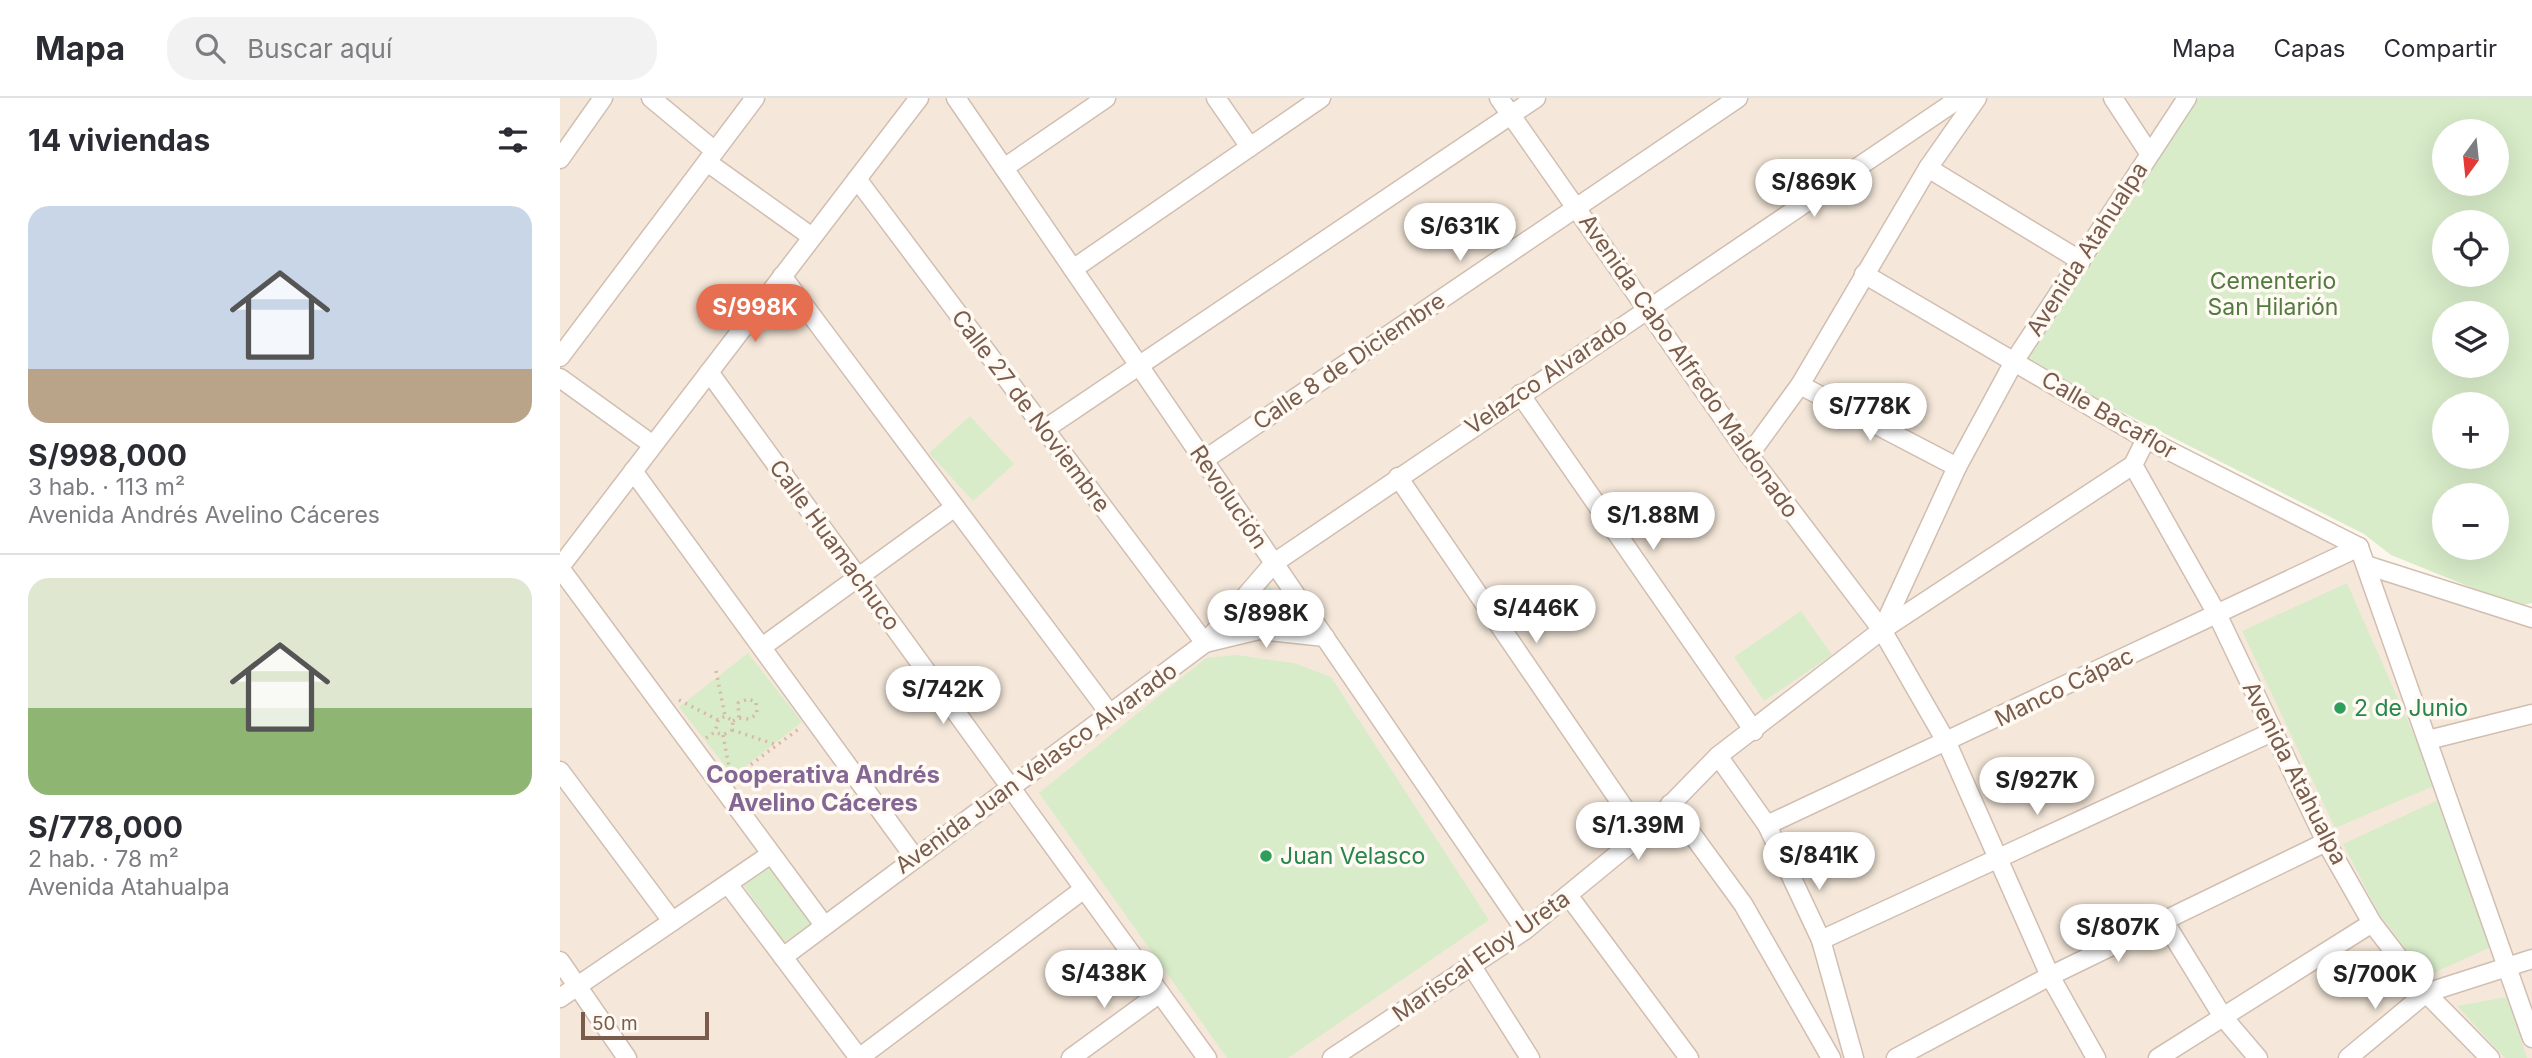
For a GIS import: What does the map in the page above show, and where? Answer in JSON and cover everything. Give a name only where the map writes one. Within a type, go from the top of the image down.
[{"type":"street","points":[[560,159],[603,98]]},
{"type":"street","points":[[651,98],[711,157],[812,237]]},
{"type":"street","points":[[560,357],[755,98]]},
{"type":"street","points":[[824,925],[560,568],[919,98]]},
{"type":"street","name":"Revolución","points":[[956,98],[1525,930]]},
{"type":"street","points":[[1004,168],[1106,98]]},
{"type":"street","points":[[1216,98],[1250,147]]},
{"type":"street","points":[[1073,269],[1321,98]]},
{"type":"street","name":"Avenida Cabo Alfredo Maldonado","points":[[1499,98],[1749,455],[1882,630],[1947,743],[2050,976],[2096,1058]]},
{"type":"street","points":[[1045,429],[1536,98]]},
{"type":"street","name":"Calle 8 de Diciembre","points":[[1204,460],[1738,98]]},
{"type":"street","name":"Velazco Alvarado","points":[[1274,562],[1960,98]]},
{"type":"street","points":[[1749,455],[1800,385],[1928,168],[1977,98]]},
{"type":"street","points":[[2113,98],[2149,153]]},
{"type":"street","name":"Avenida Atahualpa","points":[[1882,630],[1957,467],[2015,360],[2187,98]]},
{"type":"street","points":[[1928,168],[2081,261]]},
{"type":"street","name":"Calle 27 de Noviembre","points":[[857,179],[1205,643]]},
{"type":"street","name":"Calle Bacaflor","points":[[1864,274],[2146,439],[2359,547]]},
{"type":"street","points":[[782,276],[1110,714]]},
{"type":"street","name":"Calle Huamachuco","points":[[709,372],[1208,1058]]},
{"type":"street","points":[[560,378],[653,445]]},
{"type":"street","points":[[1800,385],[1957,467]]},
{"type":"street","points":[[1520,394],[1754,732]]},
{"type":"street","points":[[2133,465],[2146,439]]},
{"type":"street","name":"Avenida Atahualpa","points":[[2133,465],[2217,614],[2326,842],[2372,923],[2426,993],[2490,1058]]},
{"type":"street","name":"Mariscal Eloy Ureta","points":[[1332,1058],[1473,968],[1525,930],[1642,834],[1718,756],[1754,732],[1882,630],[2133,465]]},
{"type":"street","points":[[634,471],[915,858]]},
{"type":"street","points":[[1398,477],[1642,834]]},
{"type":"street","points":[[762,647],[955,507]]},
{"type":"street","points":[[2359,547],[2532,1038]]},
{"type":"street","name":"Manco Cápac","points":[[1767,825],[1947,743],[2359,547]]},
{"type":"street","name":"Avenida Juan Velasco Alvarado","points":[[783,957],[1205,643],[1274,562]]},
{"type":"street","points":[[2366,565],[2532,618]]},
{"type":"street","points":[[1205,643],[1259,630],[1325,637]]},
{"type":"street","points":[[2428,740],[2532,714]]},
{"type":"street","points":[[1821,940],[1998,856],[2272,732]]},
{"type":"street","points":[[1718,756],[1767,825],[1821,940],[1854,1058]]},
{"type":"street","points":[[560,771],[672,921]]},
{"type":"street","points":[[1671,804],[1743,904],[1831,1058]]},
{"type":"street","points":[[1896,1058],[2050,976],[2326,842]]},
{"type":"street","points":[[560,998],[771,854]]},
{"type":"street","points":[[728,884],[859,1058],[1084,888]]},
{"type":"street","points":[[1568,895],[1689,1058]]},
{"type":"street","points":[[2164,921],[2223,1017],[2258,1058]]},
{"type":"street","points":[[2158,1058],[2372,923]]},
{"type":"street","points":[[2348,1058],[2426,993],[2532,959]]},
{"type":"street","points":[[560,961],[627,1058]]},
{"type":"street","points":[[1473,968],[1530,1058]]},
{"type":"street","points":[[1071,1058],[1160,993]]},
{"type":"path","points":[[716,671],[726,716],[733,721]]},
{"type":"path","points":[[677,699],[718,720]]},
{"type":"path","points":[[733,721],[739,718],[749,719],[757,714],[756,702],[747,699],[738,703],[739,718]]},
{"type":"path","points":[[692,747],[715,732],[718,720],[726,716]]},
{"type":"path","points":[[723,735],[731,779],[813,718]]},
{"type":"path","points":[[732,730],[733,721]]},
{"type":"path","points":[[715,732],[723,735],[732,730],[777,745]]},
{"type":"shaded area","points":[[560,98],[2177,98],[2014,365],[2361,538],[2376,561],[2532,612],[2532,1058],[560,1058]]},
{"type":"green space","name":"Cementerio San Hilarión","points":[[2199,98],[2532,98],[2532,603],[2517,606],[2391,555],[2364,534],[2025,363],[2186,108]]},
{"type":"green space","points":[[970,416],[1014,464],[973,501],[929,453]]},
{"type":"green space","name":"2 de Junio","points":[[2347,583],[2436,785],[2335,828],[2242,631]]},
{"type":"green space","points":[[1269,585],[1292,621],[1236,616]]},
{"type":"green space","points":[[1801,611],[1832,655],[1764,701],[1734,657]]},
{"type":"green space","points":[[748,653],[802,722],[733,776],[679,707]]},
{"type":"green space","name":"Juan Velasco","points":[[1236,655],[1294,663],[1331,677],[1489,920],[1288,1058],[1227,1058],[1039,793],[1206,658]]},
{"type":"green space","points":[[2438,800],[2491,947],[2427,976],[2379,914],[2343,844]]},
{"type":"green space","points":[[769,864],[810,924],[784,942],[742,883]]},
{"type":"green space","points":[[2507,997],[2527,1058],[2505,1058],[2457,1006]]},
{"type":"place","name":"2 de Junio","points":[[2340,708]]},
{"type":"place","name":"Juan Velasco","points":[[1266,856]]},
{"type":"district","name":"Cooperativa Andrés Avelino Cáceres","points":[[823,788]]}]
